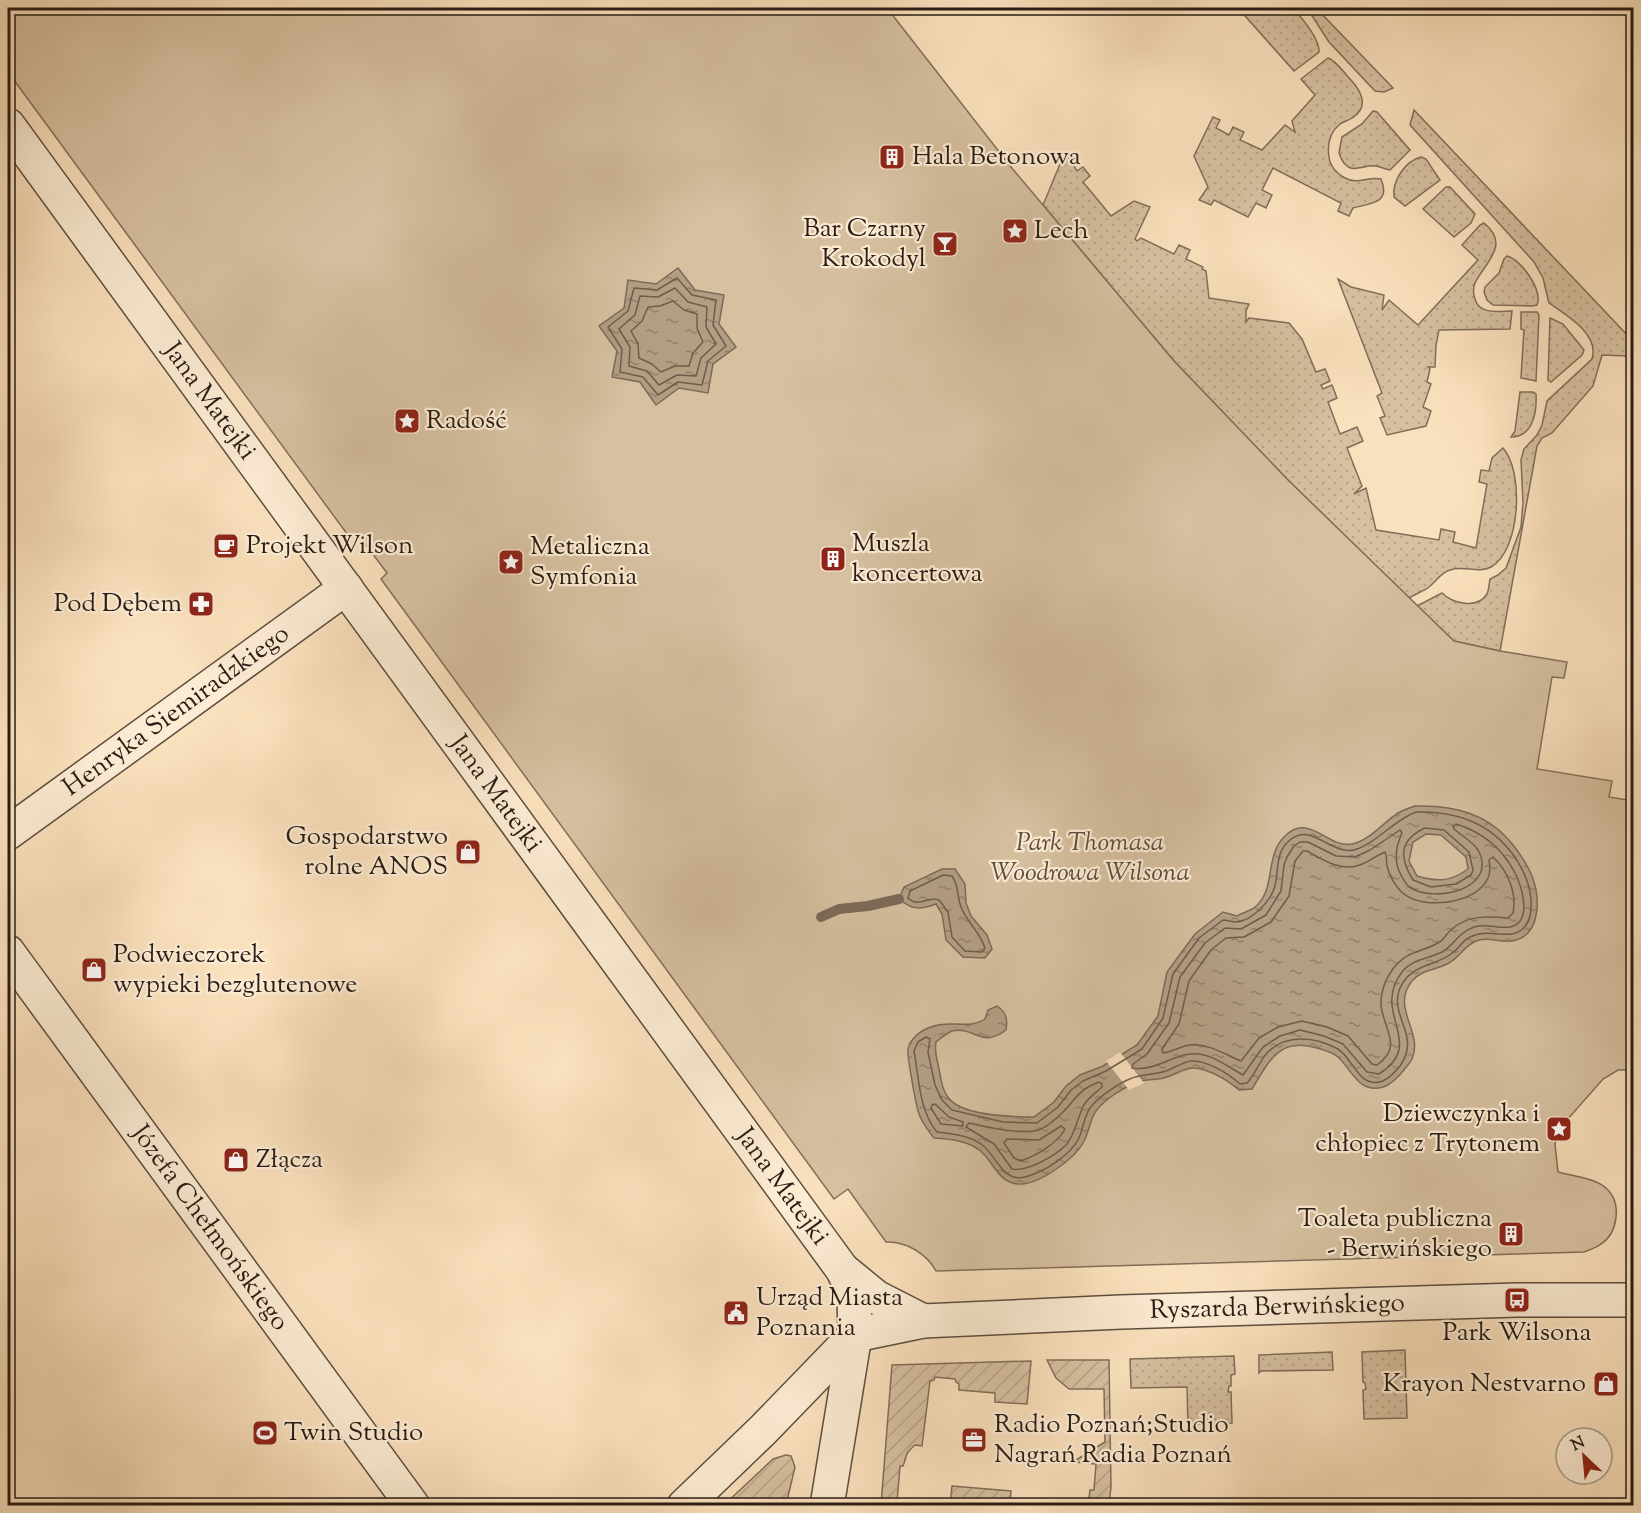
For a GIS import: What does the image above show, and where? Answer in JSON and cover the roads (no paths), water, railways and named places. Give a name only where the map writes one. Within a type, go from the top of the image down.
[{"type":"street","name":"Jana Matejki","points":[[8,125],[842,1269],[854,1298],[855,1335],[827,1506]]},
{"type":"street","name":"Henryka Siemiradzkiego","points":[[8,833],[346,588]]},
{"type":"street","name":"Józefa Chełmońskiego","points":[[8,952],[413,1506]]},
{"type":"street","name":"Ryszarda Berwińskiego","points":[[842,1269],[876,1297],[922,1321]]},
{"type":"street","name":"Ryszarda Berwińskiego","points":[[855,1335],[922,1321],[1133,1312],[1506,1301],[1634,1300]]},
{"type":"street","points":[[684,1506],[763,1430],[855,1335]]},
{"type":"water","points":[[678,268],[695,290],[724,295],[719,324],[736,347],[713,364],[708,393],[679,388],[656,405],[640,382],[612,377],[617,351],[599,326],[624,308],[628,280],[656,284]]},
{"type":"water","points":[[1415,806],[1440,807],[1465,812],[1498,829],[1518,851],[1527,866],[1535,885],[1537,904],[1534,924],[1522,938],[1512,941],[1485,939],[1476,941],[1449,963],[1420,974],[1412,981],[1406,991],[1404,1001],[1415,1049],[1410,1062],[1389,1084],[1383,1087],[1368,1087],[1357,1080],[1336,1055],[1304,1045],[1284,1049],[1277,1054],[1264,1069],[1252,1089],[1239,1090],[1218,1076],[1194,1068],[1164,1078],[1140,1081],[1109,1098],[1096,1111],[1080,1148],[1066,1162],[1039,1179],[1022,1184],[1014,1183],[1001,1176],[983,1154],[973,1146],[934,1138],[925,1126],[918,1109],[908,1049],[914,1038],[927,1028],[945,1024],[979,1022],[985,1019],[988,1010],[997,1006],[1006,1016],[1006,1030],[990,1037],[967,1031],[952,1031],[936,1042],[942,1086],[953,1103],[963,1108],[987,1114],[1034,1117],[1054,1102],[1066,1086],[1080,1075],[1103,1066],[1137,1045],[1158,1016],[1167,972],[1195,934],[1223,912],[1237,916],[1254,908],[1261,901],[1266,892],[1274,854],[1284,837],[1293,830],[1302,828],[1310,829],[1343,844],[1352,844],[1370,835],[1398,813]],"holes":[[[1426,834],[1441,835],[1466,857],[1468,869],[1444,880],[1417,876],[1409,861],[1413,842]]]},
{"type":"water","points":[[942,869],[955,869],[965,884],[966,903],[971,916],[987,935],[992,949],[985,958],[963,957],[946,940],[942,914],[936,904],[916,908],[899,899],[904,887]]},
{"type":"waterway","points":[[821,917],[839,909],[868,906],[899,899]]},
{"type":"place","name":"Hala Betonowa","points":[[892,157]]},
{"type":"place","name":"Lech","points":[[1015,231]]},
{"type":"place","name":"Bar Czarny Krokodyl","points":[[945,244]]},
{"type":"place","name":"Radość","points":[[407,421]]},
{"type":"place","name":"Projekt Wilson","points":[[226,546]]},
{"type":"place","name":"Muszla koncertowa","points":[[833,559]]},
{"type":"place","name":"Metaliczna Symfonia","points":[[511,562]]},
{"type":"place","name":"Pod Dębem","points":[[201,604]]},
{"type":"place","name":"Gospodarstwo rolne ANOS","points":[[468,852]]},
{"type":"place","name":"Podwieczorek wypieki bezglutenowe","points":[[94,970]]},
{"type":"place","name":"Dziewczynka i chłopiec z Trytonem","points":[[1559,1129]]},
{"type":"place","name":"Złącza","points":[[236,1160]]},
{"type":"place","name":"Toaleta publiczna - Berwińskiego","points":[[1511,1234]]},
{"type":"place","name":"Park Wilsona","points":[[1517,1300]]},
{"type":"place","name":"Urząd Miasta Poznania","points":[[736,1313]]},
{"type":"place","name":"Krayon Nestvarno","points":[[1606,1384]]},
{"type":"place","name":"Twin Studio","points":[[265,1433]]},
{"type":"place","name":"Radio Poznań;Studio Nagrań Radia Poznań","points":[[974,1440]]},
{"type":"park label","name":"Park Thomasa Woodrowa Wilsona","points":[[1090,858]]}]
